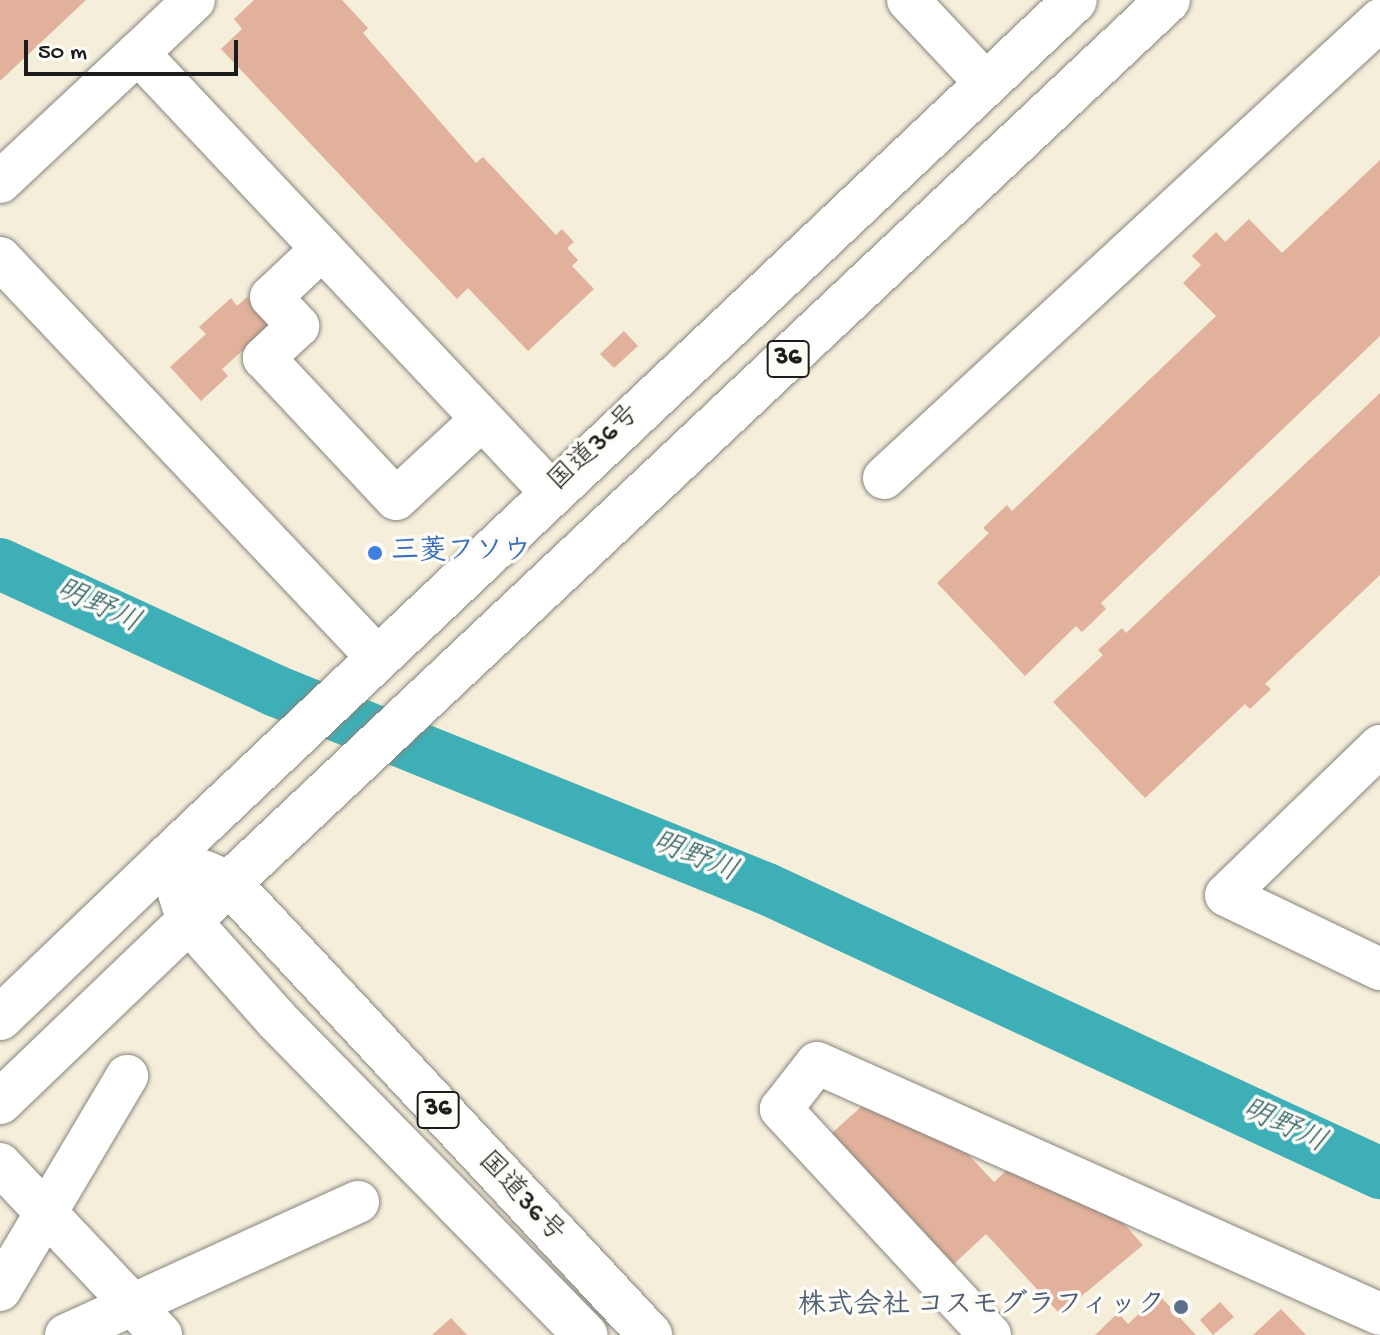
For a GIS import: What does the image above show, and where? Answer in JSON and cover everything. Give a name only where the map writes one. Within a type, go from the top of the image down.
[{"type":"main road","name":"国道36号","points":[[585,1335],[277,1020],[189,921],[169,856],[347,690],[550,491],[1075,0]]},
{"type":"main road","name":"36","points":[[189,921],[1168,0]]},
{"type":"main road","name":"36","points":[[169,856],[229,883]]},
{"type":"main road","points":[[0,1018],[169,856]]},
{"type":"main road","name":"国道36号","points":[[229,883],[650,1335]]},
{"type":"main road","points":[[0,1102],[189,921]]},
{"type":"street","points":[[0,182],[194,0]]},
{"type":"street","points":[[908,0],[986,83]]},
{"type":"street","points":[[884,478],[1380,20]]},
{"type":"street","points":[[138,53],[550,491]]},
{"type":"street","points":[[322,249],[271,297],[298,326],[264,358],[385,489],[396,499],[482,419]]},
{"type":"street","points":[[0,258],[378,658]]},
{"type":"street","points":[[1380,746],[1226,895],[1380,969]]},
{"type":"street","points":[[990,1335],[781,1109],[817,1063],[1380,1314]]},
{"type":"street","points":[[0,1290],[127,1076]]},
{"type":"street","points":[[0,1164],[161,1335]]},
{"type":"street","points":[[66,1335],[358,1202]]},
{"type":"building","points":[[0,0],[86,0],[0,81]]},
{"type":"building","points":[[254,0],[342,0],[368,28],[363,33],[476,163],[483,157],[556,235],[562,229],[574,242],[567,248],[578,260],[572,266],[594,289],[528,351],[468,288],[457,299],[221,49],[242,29],[234,19]]},
{"type":"building","points":[[1380,160],[1380,336],[1101,603],[1106,609],[1082,632],[1076,626],[1025,676],[937,583],[989,533],[983,528],[1007,505],[1012,511],[1216,316],[1183,283],[1201,265],[1192,256],[1216,232],[1225,242],[1249,219],[1282,253]]},
{"type":"building","points":[[247,297],[271,325],[222,369],[228,376],[201,401],[170,367],[206,334],[199,327],[231,298],[237,306]]},
{"type":"building","points":[[624,331],[638,346],[614,368],[600,354]]},
{"type":"building","points":[[1380,393],[1380,575],[1265,684],[1271,689],[1250,709],[1245,704],[1145,798],[1053,702],[1103,655],[1098,650],[1122,628],[1126,633]]},
{"type":"building","points":[[862,1106],[965,1151],[994,1182],[1007,1170],[1117,1216],[1143,1245],[1060,1314],[986,1234],[954,1264],[832,1133]]},
{"type":"building","points":[[1159,1295],[1196,1335],[1095,1335],[1118,1313],[1128,1324]]},
{"type":"building","points":[[1220,1302],[1234,1317],[1213,1335],[1200,1320]]},
{"type":"building","points":[[1281,1309],[1306,1335],[1253,1335]]},
{"type":"building","points":[[451,1318],[467,1335],[432,1335]]},
{"type":"waterway","name":"明野川","points":[[0,564],[276,691],[767,889],[1380,1173]]},
{"type":"place","name":"三菱フソウ","points":[[375,553]]},
{"type":"place","name":"株式会社 コスモグラフィック","points":[[1181,1307]]}]
